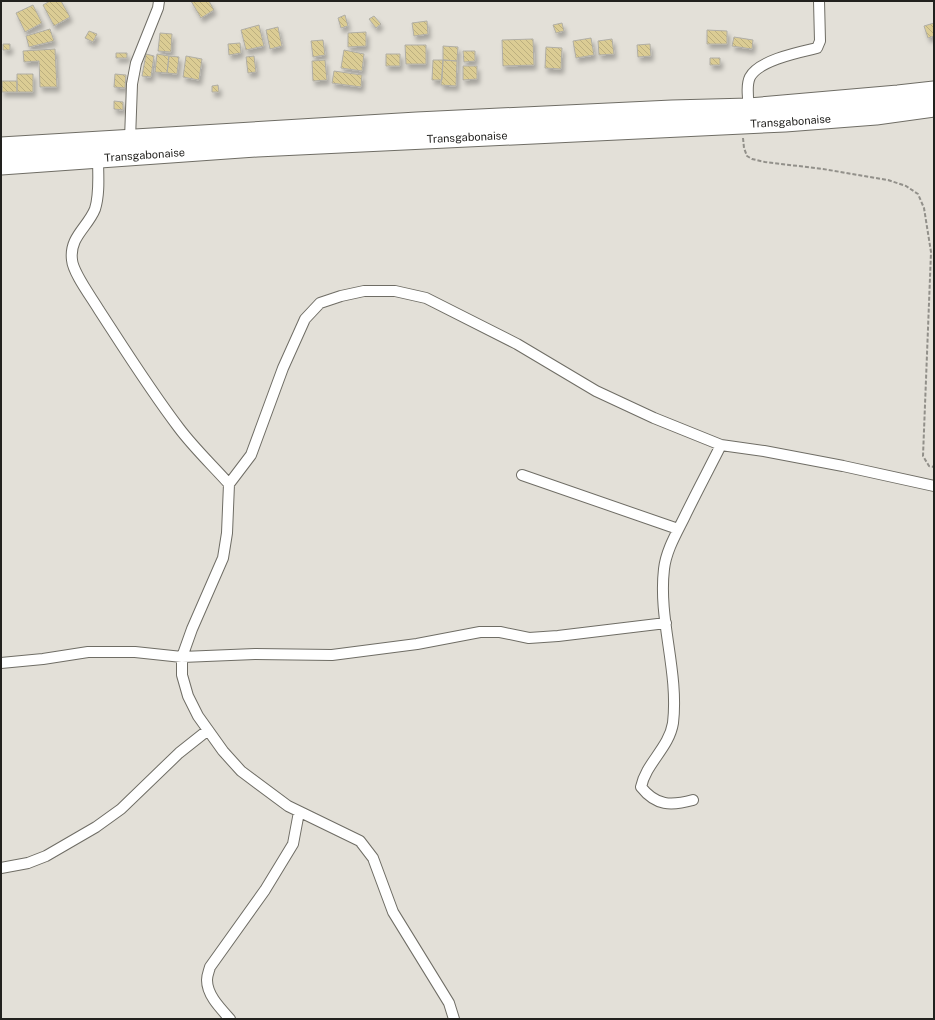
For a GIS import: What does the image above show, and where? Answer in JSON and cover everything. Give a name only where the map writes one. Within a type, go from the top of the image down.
[{"type":"highway","name":"Transgabonaise","points":[[1,165],[257,147],[493,137],[685,126],[746,116],[934,91]]},
{"type":"highway","name":"Transgabonaise","points":[[1,147],[457,120],[672,110],[746,116],[834,119],[934,107]]},
{"type":"street","points":[[130,139],[132,84],[136,63],[158,8],[159,1]]},
{"type":"street","points":[[746,116],[750,76],[765,64],[778,58],[817,48],[820,41],[819,1]]},
{"type":"street","points":[[98,158],[98,189],[95,209],[76,235],[73,246],[72,260],[80,281],[137,370],[180,429],[229,484]]},
{"type":"street","points":[[454,1019],[449,1003],[393,912],[373,858],[360,841],[288,806],[241,771],[223,751],[198,716],[188,696],[182,675],[182,657],[192,629],[223,558],[227,533],[229,484],[251,455],[283,368],[306,319],[320,303],[341,296],[364,291],[395,291],[426,298],[517,344],[596,391],[654,418],[721,445],[764,451],[843,466],[934,486]]},
{"type":"street","points":[[693,800],[679,804],[667,804],[656,801],[648,796],[641,787],[643,778],[669,739],[673,724],[674,687],[666,623],[664,568],[678,529],[721,445]]},
{"type":"street","points":[[522,475],[678,529]]},
{"type":"street","points":[[1,663],[43,659],[88,652],[135,652],[182,657],[255,654],[332,655],[417,644],[480,632],[500,632],[529,638],[634,628],[666,623]]},
{"type":"street","points":[[1,868],[28,863],[46,856],[96,828],[121,809],[179,753],[208,730]]},
{"type":"street","points":[[230,1019],[218,1006],[209,989],[207,978],[210,967],[265,890],[293,844],[299,812]]},
{"type":"path","points":[[746,116],[742,140],[747,156],[752,159],[888,180],[906,186],[918,194],[924,208],[931,252],[923,456],[929,466],[934,467]]},
{"type":"building","points":[[50,1],[61,1],[70,17],[54,26],[43,5]]},
{"type":"building","points":[[191,1],[209,1],[214,10],[201,18]]},
{"type":"building","points":[[33,5],[42,23],[25,32],[16,13]]},
{"type":"building","points":[[345,15],[348,26],[341,28],[338,18]]},
{"type":"building","points":[[374,16],[381,24],[376,28],[369,19]]},
{"type":"building","points":[[427,21],[428,34],[414,36],[412,23]]},
{"type":"building","points":[[562,23],[564,31],[556,33],[553,25]]},
{"type":"building","points":[[934,23],[934,36],[928,38],[924,26]]},
{"type":"building","points":[[259,25],[264,46],[246,50],[241,30]]},
{"type":"building","points":[[278,27],[282,46],[270,49],[266,30]]},
{"type":"building","points":[[50,29],[54,41],[29,47],[26,36]]},
{"type":"building","points":[[707,30],[727,31],[727,44],[707,44]]},
{"type":"building","points":[[89,31],[97,34],[93,42],[85,38]]},
{"type":"building","points":[[366,32],[366,46],[348,47],[348,33]]},
{"type":"building","points":[[160,33],[172,34],[171,52],[158,51]]},
{"type":"building","points":[[734,37],[753,40],[752,49],[732,46]]},
{"type":"building","points":[[591,38],[594,55],[576,58],[573,41]]},
{"type":"building","points":[[533,39],[534,65],[503,66],[502,40]]},
{"type":"building","points":[[612,39],[614,54],[599,55],[598,41]]},
{"type":"building","points":[[323,40],[325,55],[313,57],[311,41]]},
{"type":"building","points":[[240,43],[241,53],[229,55],[228,44]]},
{"type":"building","points":[[3,44],[10,44],[10,50],[3,50]]},
{"type":"building","points":[[650,44],[651,56],[638,57],[637,45]]},
{"type":"building","points":[[405,45],[426,45],[426,64],[406,64]]},
{"type":"building","points":[[443,46],[458,47],[457,61],[443,60]]},
{"type":"building","points":[[546,47],[562,48],[561,69],[545,68]]},
{"type":"building","points":[[55,49],[57,87],[40,87],[39,61],[24,62],[23,51]]},
{"type":"building","points":[[344,50],[364,54],[362,71],[341,68]]},
{"type":"building","points":[[463,51],[475,51],[475,61],[464,62]]},
{"type":"building","points":[[116,53],[127,53],[127,58],[116,58]]},
{"type":"building","points":[[146,54],[154,56],[151,77],[142,76]]},
{"type":"building","points":[[157,54],[169,56],[167,73],[155,72]]},
{"type":"building","points":[[386,54],[400,54],[400,66],[386,66]]},
{"type":"building","points":[[169,56],[179,57],[177,74],[167,73]]},
{"type":"building","points":[[186,56],[202,59],[199,80],[183,77]]},
{"type":"building","points":[[254,56],[256,72],[248,73],[246,57]]},
{"type":"building","points":[[710,58],[720,58],[720,65],[710,65]]},
{"type":"building","points":[[325,60],[327,80],[313,81],[312,61]]},
{"type":"building","points":[[433,60],[443,60],[442,80],[432,80]]},
{"type":"building","points":[[443,60],[457,61],[456,86],[441,85]]},
{"type":"building","points":[[463,66],[477,66],[477,79],[463,80]]},
{"type":"building","points":[[334,71],[362,75],[361,87],[332,83]]},
{"type":"building","points":[[17,74],[33,74],[33,92],[17,92]]},
{"type":"building","points":[[115,74],[126,75],[125,88],[114,87]]},
{"type":"building","points":[[2,81],[17,81],[17,92],[2,92]]},
{"type":"building","points":[[218,85],[219,92],[212,92],[212,86]]},
{"type":"building","points":[[114,101],[123,102],[123,110],[114,109]]}]
